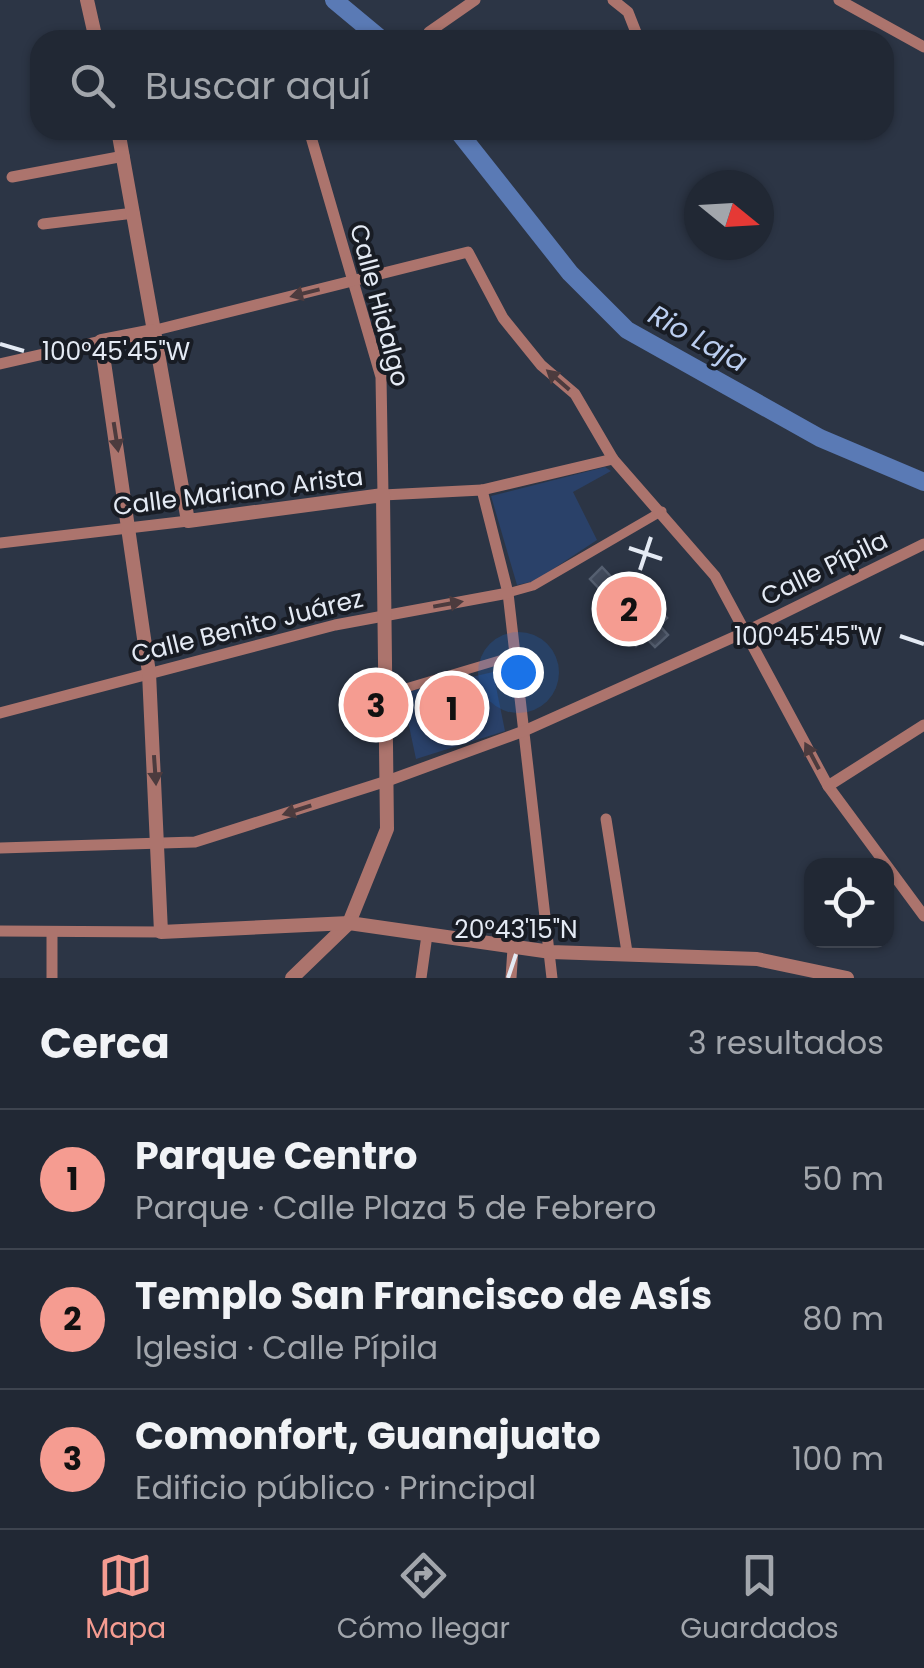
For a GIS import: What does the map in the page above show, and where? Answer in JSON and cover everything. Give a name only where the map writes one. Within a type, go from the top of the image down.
[{"type":"street","points":[[87,0],[94,30]]},
{"type":"street","points":[[432,30],[475,0]]},
{"type":"street","points":[[613,0],[628,12],[634,30]]},
{"type":"street","points":[[840,0],[859,5],[924,47]]},
{"type":"street","points":[[120,140],[188,521]]},
{"type":"street","name":"Calle Hidalgo","points":[[312,140],[381,377],[390,780],[387,829],[350,923]]},
{"type":"street","points":[[12,177],[124,156]]},
{"type":"street","points":[[43,224],[134,213]]},
{"type":"street","points":[[0,364],[152,331],[468,252],[503,318],[541,364],[575,394],[613,459],[715,576],[828,786],[924,916]]},
{"type":"street","points":[[100,341],[149,673],[161,932]]},
{"type":"street","name":"Calle Mariano Arista","points":[[0,543],[384,495],[482,490],[613,459]]},
{"type":"street","points":[[482,490],[508,594],[552,978]]},
{"type":"street","points":[[508,594],[533,586],[662,512]]},
{"type":"street","name":"Calle Pípila","points":[[0,848],[196,842],[390,780],[524,730],[746,632],[924,544]]},
{"type":"street","name":"Calle Benito Juárez","points":[[0,713],[384,614],[508,594]]},
{"type":"street","points":[[389,693],[513,656]]},
{"type":"street","points":[[828,786],[924,725]]},
{"type":"street","points":[[606,819],[627,952]]},
{"type":"street","points":[[292,978],[350,923]]},
{"type":"street","points":[[0,932],[325,928],[350,923],[551,952],[757,959],[847,978]]},
{"type":"street","points":[[52,932],[52,978]]},
{"type":"street","points":[[421,978],[428,935]]},
{"type":"street","points":[[511,978],[513,948]]},
{"type":"shaded area","points":[[605,467],[611,471],[573,492],[597,540],[535,581],[517,585],[491,496]]},
{"type":"shaded area","points":[[493,672],[505,731],[416,759],[402,693]]},
{"type":"building","points":[[602,567],[645,613],[654,604],[667,618],[659,625],[668,635],[655,647],[645,637],[636,646],[624,633],[633,624],[590,579]]},
{"type":"waterway","name":"Rio Laja","points":[[334,0],[370,30]]},
{"type":"waterway","name":"Rio Laja","points":[[465,140],[570,273],[627,330],[820,438],[924,482]]},
{"type":"place","name":"Templo San Francisco de Asís","points":[[629,609]]},
{"type":"place","name":"Comonfort, Guanajuato","points":[[376,705]]},
{"type":"place","name":"Parque Centro","points":[[452,708]]}]
